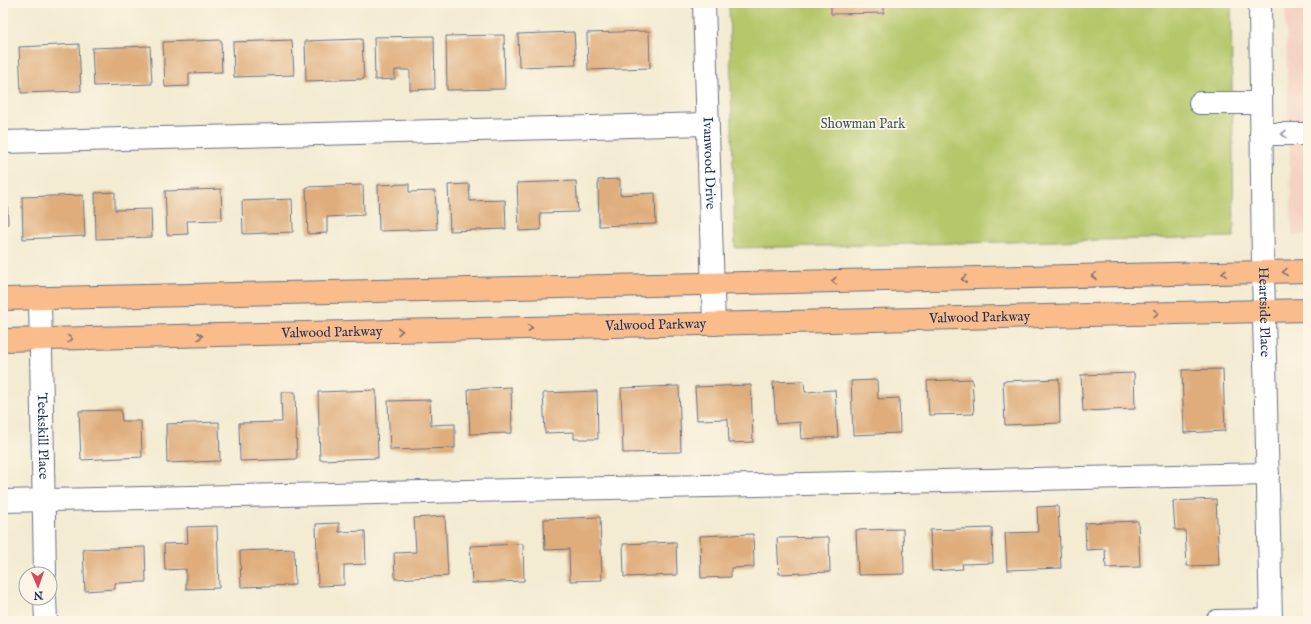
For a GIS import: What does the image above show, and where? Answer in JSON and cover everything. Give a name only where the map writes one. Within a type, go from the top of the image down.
[{"type":"main road","points":[[3,299],[1308,271]]},
{"type":"main road","name":"Valwood Parkway","points":[[3,340],[1308,310]]},
{"type":"street","name":"Ivanwood Drive","points":[[704,3],[714,324]]},
{"type":"street","name":"Heartside Place","points":[[1260,3],[1263,272],[1271,620]]},
{"type":"street","points":[[1200,103],[1260,103]]},
{"type":"street","points":[[3,142],[708,124]]},
{"type":"street","points":[[1261,134],[1308,134]]},
{"type":"street","name":"Teekskill Place","points":[[40,298],[45,566]]},
{"type":"street","points":[[3,501],[1268,474]]},
{"type":"street","points":[[45,606],[46,621]]},
{"type":"street","points":[[1217,621],[1271,620]]},
{"type":"shaded area","points":[[1285,3],[1308,3],[1308,235],[1292,235]]},
{"type":"green space","name":"Showman Park","points":[[729,3],[1231,3],[1234,237],[735,248]]},
{"type":"building","points":[[831,3],[884,3],[884,13],[831,14]]},
{"type":"building","points":[[649,31],[650,68],[588,70],[587,33]]},
{"type":"building","points":[[574,32],[576,65],[519,67],[518,34]]},
{"type":"building","points":[[504,35],[505,89],[447,90],[446,36]]},
{"type":"building","points":[[434,36],[435,89],[410,90],[410,70],[395,70],[395,79],[375,80],[374,37]]},
{"type":"building","points":[[362,39],[364,79],[306,81],[305,41]]},
{"type":"building","points":[[221,40],[222,72],[189,73],[189,86],[165,87],[163,42]]},
{"type":"building","points":[[292,40],[294,75],[234,77],[233,42]]},
{"type":"building","points":[[79,44],[81,91],[21,93],[19,47]]},
{"type":"building","points":[[150,46],[152,84],[94,86],[92,48]]},
{"type":"building","points":[[3,49],[6,49],[7,87],[3,87]]},
{"type":"building","points":[[620,179],[620,195],[655,193],[656,224],[599,226],[598,180]]},
{"type":"building","points":[[576,181],[578,212],[540,213],[541,230],[519,231],[517,183]]},
{"type":"building","points":[[409,184],[409,192],[435,191],[437,229],[379,231],[378,185]]},
{"type":"building","points":[[469,184],[470,201],[505,200],[506,229],[450,231],[448,185]]},
{"type":"building","points":[[363,185],[364,215],[327,217],[327,233],[308,234],[306,187]]},
{"type":"building","points":[[221,189],[222,220],[187,221],[188,234],[167,235],[165,191]]},
{"type":"building","points":[[115,192],[115,210],[151,209],[152,237],[96,239],[95,193]]},
{"type":"building","points":[[3,194],[7,194],[8,224],[3,225]]},
{"type":"building","points":[[83,195],[85,236],[23,239],[22,197]]},
{"type":"building","points":[[292,199],[293,232],[243,234],[242,201]]},
{"type":"building","points":[[1223,369],[1225,431],[1184,433],[1182,370]]},
{"type":"building","points":[[1134,373],[1135,409],[1083,411],[1081,375]]},
{"type":"building","points":[[972,379],[974,414],[929,415],[927,381]]},
{"type":"building","points":[[1059,379],[1060,423],[1005,425],[1003,381]]},
{"type":"building","points":[[877,380],[878,399],[899,398],[900,433],[853,435],[851,381]]},
{"type":"building","points":[[804,381],[805,392],[835,390],[838,437],[801,439],[800,422],[776,424],[773,382]]},
{"type":"building","points":[[751,385],[753,442],[729,443],[728,419],[697,420],[695,387]]},
{"type":"building","points":[[679,386],[681,452],[623,453],[621,388]]},
{"type":"building","points":[[511,387],[512,433],[470,434],[468,389]]},
{"type":"building","points":[[376,390],[378,458],[320,460],[318,392]]},
{"type":"building","points":[[597,391],[598,439],[574,439],[574,432],[545,433],[543,393]]},
{"type":"building","points":[[281,392],[295,392],[297,459],[240,461],[239,423],[282,422]]},
{"type":"building","points":[[430,400],[431,425],[455,424],[455,448],[390,450],[388,401]]},
{"type":"building","points":[[121,410],[122,421],[141,421],[142,457],[81,460],[79,411]]},
{"type":"building","points":[[219,422],[220,461],[167,463],[166,424]]},
{"type":"building","points":[[1216,499],[1219,565],[1187,566],[1185,530],[1175,530],[1173,501]]},
{"type":"building","points":[[1058,506],[1061,568],[1007,570],[1005,533],[1038,532],[1037,507]]},
{"type":"building","points":[[445,516],[448,576],[395,579],[394,553],[416,552],[414,518]]},
{"type":"building","points":[[600,517],[602,580],[570,581],[569,549],[545,550],[544,519]]},
{"type":"building","points":[[1138,521],[1140,567],[1106,568],[1105,549],[1086,550],[1085,523]]},
{"type":"building","points":[[339,523],[339,532],[365,531],[366,564],[344,565],[344,585],[318,586],[316,524]]},
{"type":"building","points":[[217,526],[219,588],[186,589],[186,569],[165,570],[164,544],[188,543],[187,527]]},
{"type":"building","points":[[992,528],[993,563],[962,564],[963,569],[932,571],[930,530]]},
{"type":"building","points":[[903,529],[904,574],[858,575],[856,530]]},
{"type":"building","points":[[753,534],[754,567],[731,568],[731,577],[701,578],[700,536]]},
{"type":"building","points":[[829,537],[830,572],[779,574],[777,538]]},
{"type":"building","points":[[676,542],[677,575],[624,577],[623,544]]},
{"type":"building","points":[[523,544],[524,581],[472,583],[470,546]]},
{"type":"building","points":[[145,547],[146,582],[115,583],[115,589],[85,591],[83,549]]},
{"type":"building","points":[[294,549],[295,585],[241,587],[240,551]]}]
